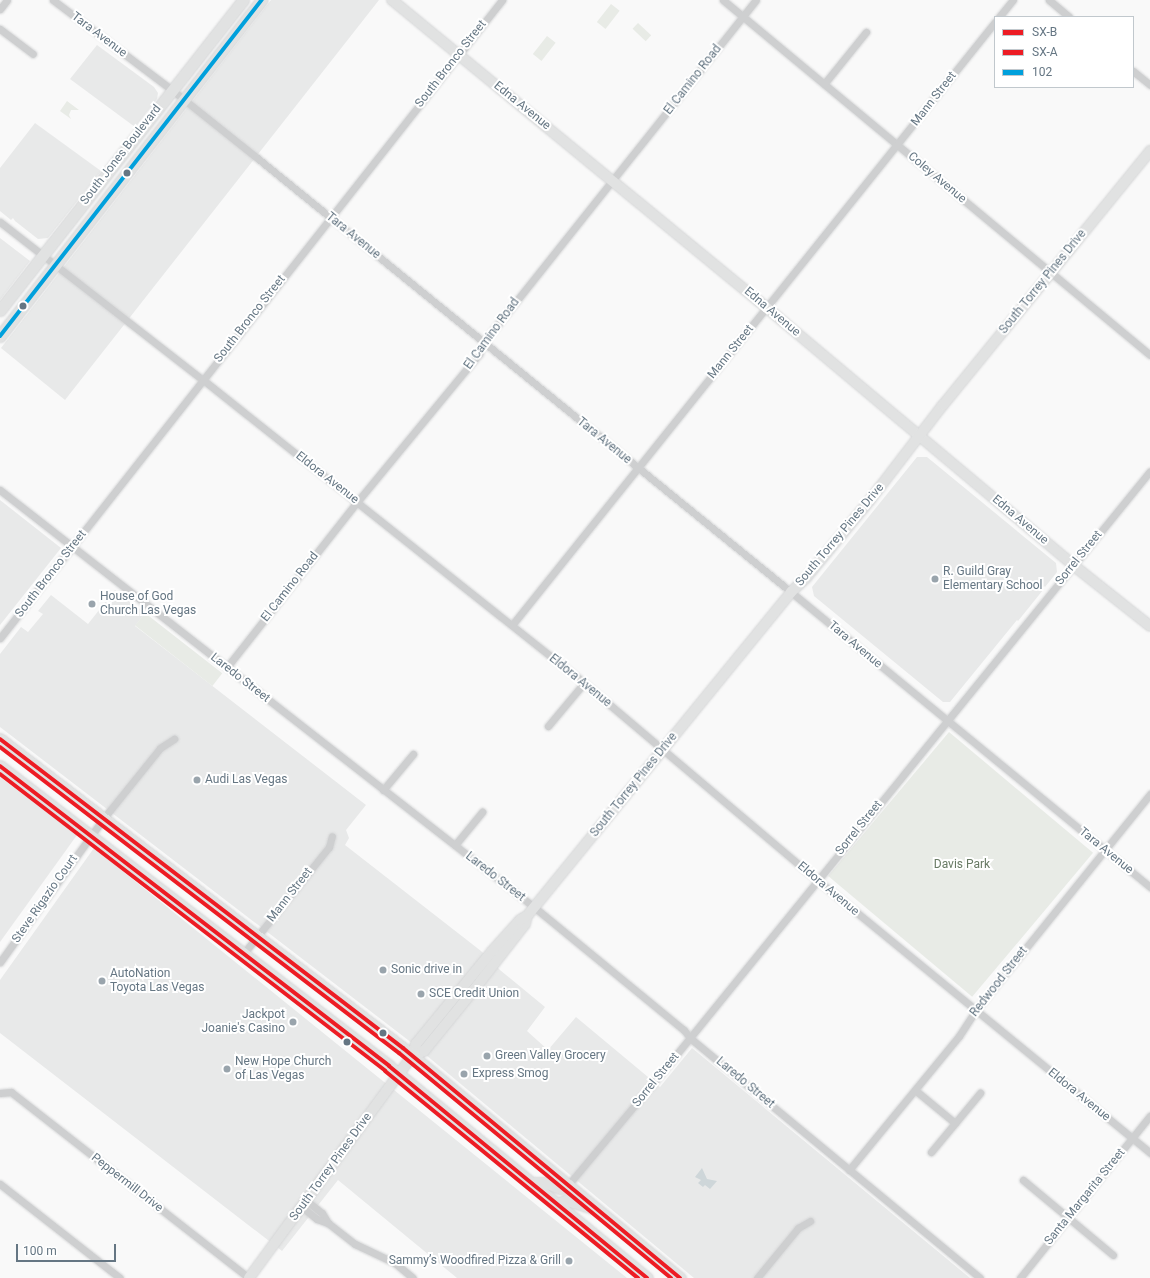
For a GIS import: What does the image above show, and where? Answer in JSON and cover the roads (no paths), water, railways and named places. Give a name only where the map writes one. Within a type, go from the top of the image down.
[{"type":"main road","name":"South Jones Boulevard","points":[[0,310],[242,0]]},
{"type":"main road","name":"South Jones Boulevard","points":[[0,336],[262,0]]},
{"type":"main road","points":[[0,739],[412,1056],[680,1278]]},
{"type":"main road","points":[[0,766],[398,1073],[647,1278]]},
{"type":"main road","points":[[531,1183],[547,1183],[560,1188],[568,1185]]},
{"type":"main road","points":[[557,1204],[567,1200],[597,1209]]},
{"type":"street","points":[[0,8],[7,0]]},
{"type":"street","name":"Tara Avenue","points":[[53,0],[172,90],[791,592],[1150,887]]},
{"type":"street","name":"Edna Avenue","points":[[392,0],[613,180],[920,435],[1073,565],[1150,626]]},
{"type":"street","name":"South Bronco Street","points":[[0,638],[502,0]]},
{"type":"street","name":"Coley Avenue","points":[[723,0],[1150,355]]},
{"type":"street","name":"El Camino Road","points":[[227,667],[357,502],[479,354],[483,343],[756,0]]},
{"type":"street","points":[[1000,16],[1013,0]]},
{"type":"street","points":[[1049,0],[1068,16]]},
{"type":"street","name":"Mann Street","points":[[512,625],[994,23]]},
{"type":"street","points":[[0,29],[33,54]]},
{"type":"street","points":[[824,84],[866,32]]},
{"type":"street","points":[[1134,72],[1150,85]]},
{"type":"street","name":"South Torrey Pines Drive","points":[[249,1278],[398,1073],[412,1056],[416,1044],[484,960],[520,920],[527,916],[534,908],[791,592],[806,578],[1150,151]]},
{"type":"street","name":"Eldora Avenue","points":[[0,222],[357,502],[584,683],[817,880],[1150,1153]]},
{"type":"street","name":"Sorrel Street","points":[[568,1185],[690,1038],[946,720],[1150,471]]},
{"type":"street","name":"Laredo Street","points":[[0,490],[534,908],[684,1030],[690,1038],[980,1278]]},
{"type":"street","points":[[548,726],[584,683]]},
{"type":"street","points":[[90,836],[160,748],[174,739]]},
{"type":"street","points":[[383,790],[413,754]]},
{"type":"street","name":"Redwood Street","points":[[849,1170],[959,1036],[975,1011],[1150,794]]},
{"type":"street","points":[[455,845],[482,812]]},
{"type":"street","name":"Steve Rigazio Court","points":[[0,962],[90,836]]},
{"type":"street","name":"Mann Street","points":[[244,953],[329,847],[332,836]]},
{"type":"street","name":"South Torrey Pines Drive","points":[[412,1056],[424,1051],[525,924],[527,916]]},
{"type":"street","points":[[484,960],[492,967]]},
{"type":"street","points":[[914,1090],[955,1123]]},
{"type":"street","name":"Peppermill Drive","points":[[1,1093],[11,1092],[249,1278]]},
{"type":"street","points":[[931,1152],[980,1093]]},
{"type":"street","name":"Santa Margarita Street","points":[[1020,1278],[1150,1116]]},
{"type":"street","points":[[1023,1180],[1113,1255]]},
{"type":"street","points":[[0,1184],[120,1278]]},
{"type":"street","points":[[304,1204],[317,1219],[328,1223],[355,1244],[396,1263],[413,1278]]},
{"type":"street","points":[[757,1278],[798,1228],[810,1221]]},
{"type":"place","name":"R. Guild Gray Elementary School","points":[[935,579]]},
{"type":"place","name":"House of God Church Las Vegas","points":[[92,604]]},
{"type":"place","name":"Audi Las Vegas","points":[[197,780]]},
{"type":"place","name":"Sonic drive in","points":[[383,970]]},
{"type":"place","name":"AutoNation Toyota Las Vegas","points":[[102,981]]},
{"type":"place","name":"SCE Credit Union","points":[[421,994]]},
{"type":"place","name":"Jackpot Joanie's Casino","points":[[293,1022]]},
{"type":"place","name":"Green Valley Grocery","points":[[487,1056]]},
{"type":"place","name":"New Hope Church of Las Vegas","points":[[227,1069]]},
{"type":"place","name":"Express Smog","points":[[464,1074]]},
{"type":"place","name":"Sammy’s Woodfired Pizza & Grill","points":[[569,1261]]},
{"type":"park label","name":"Davis Park","points":[[962,865]]}]
